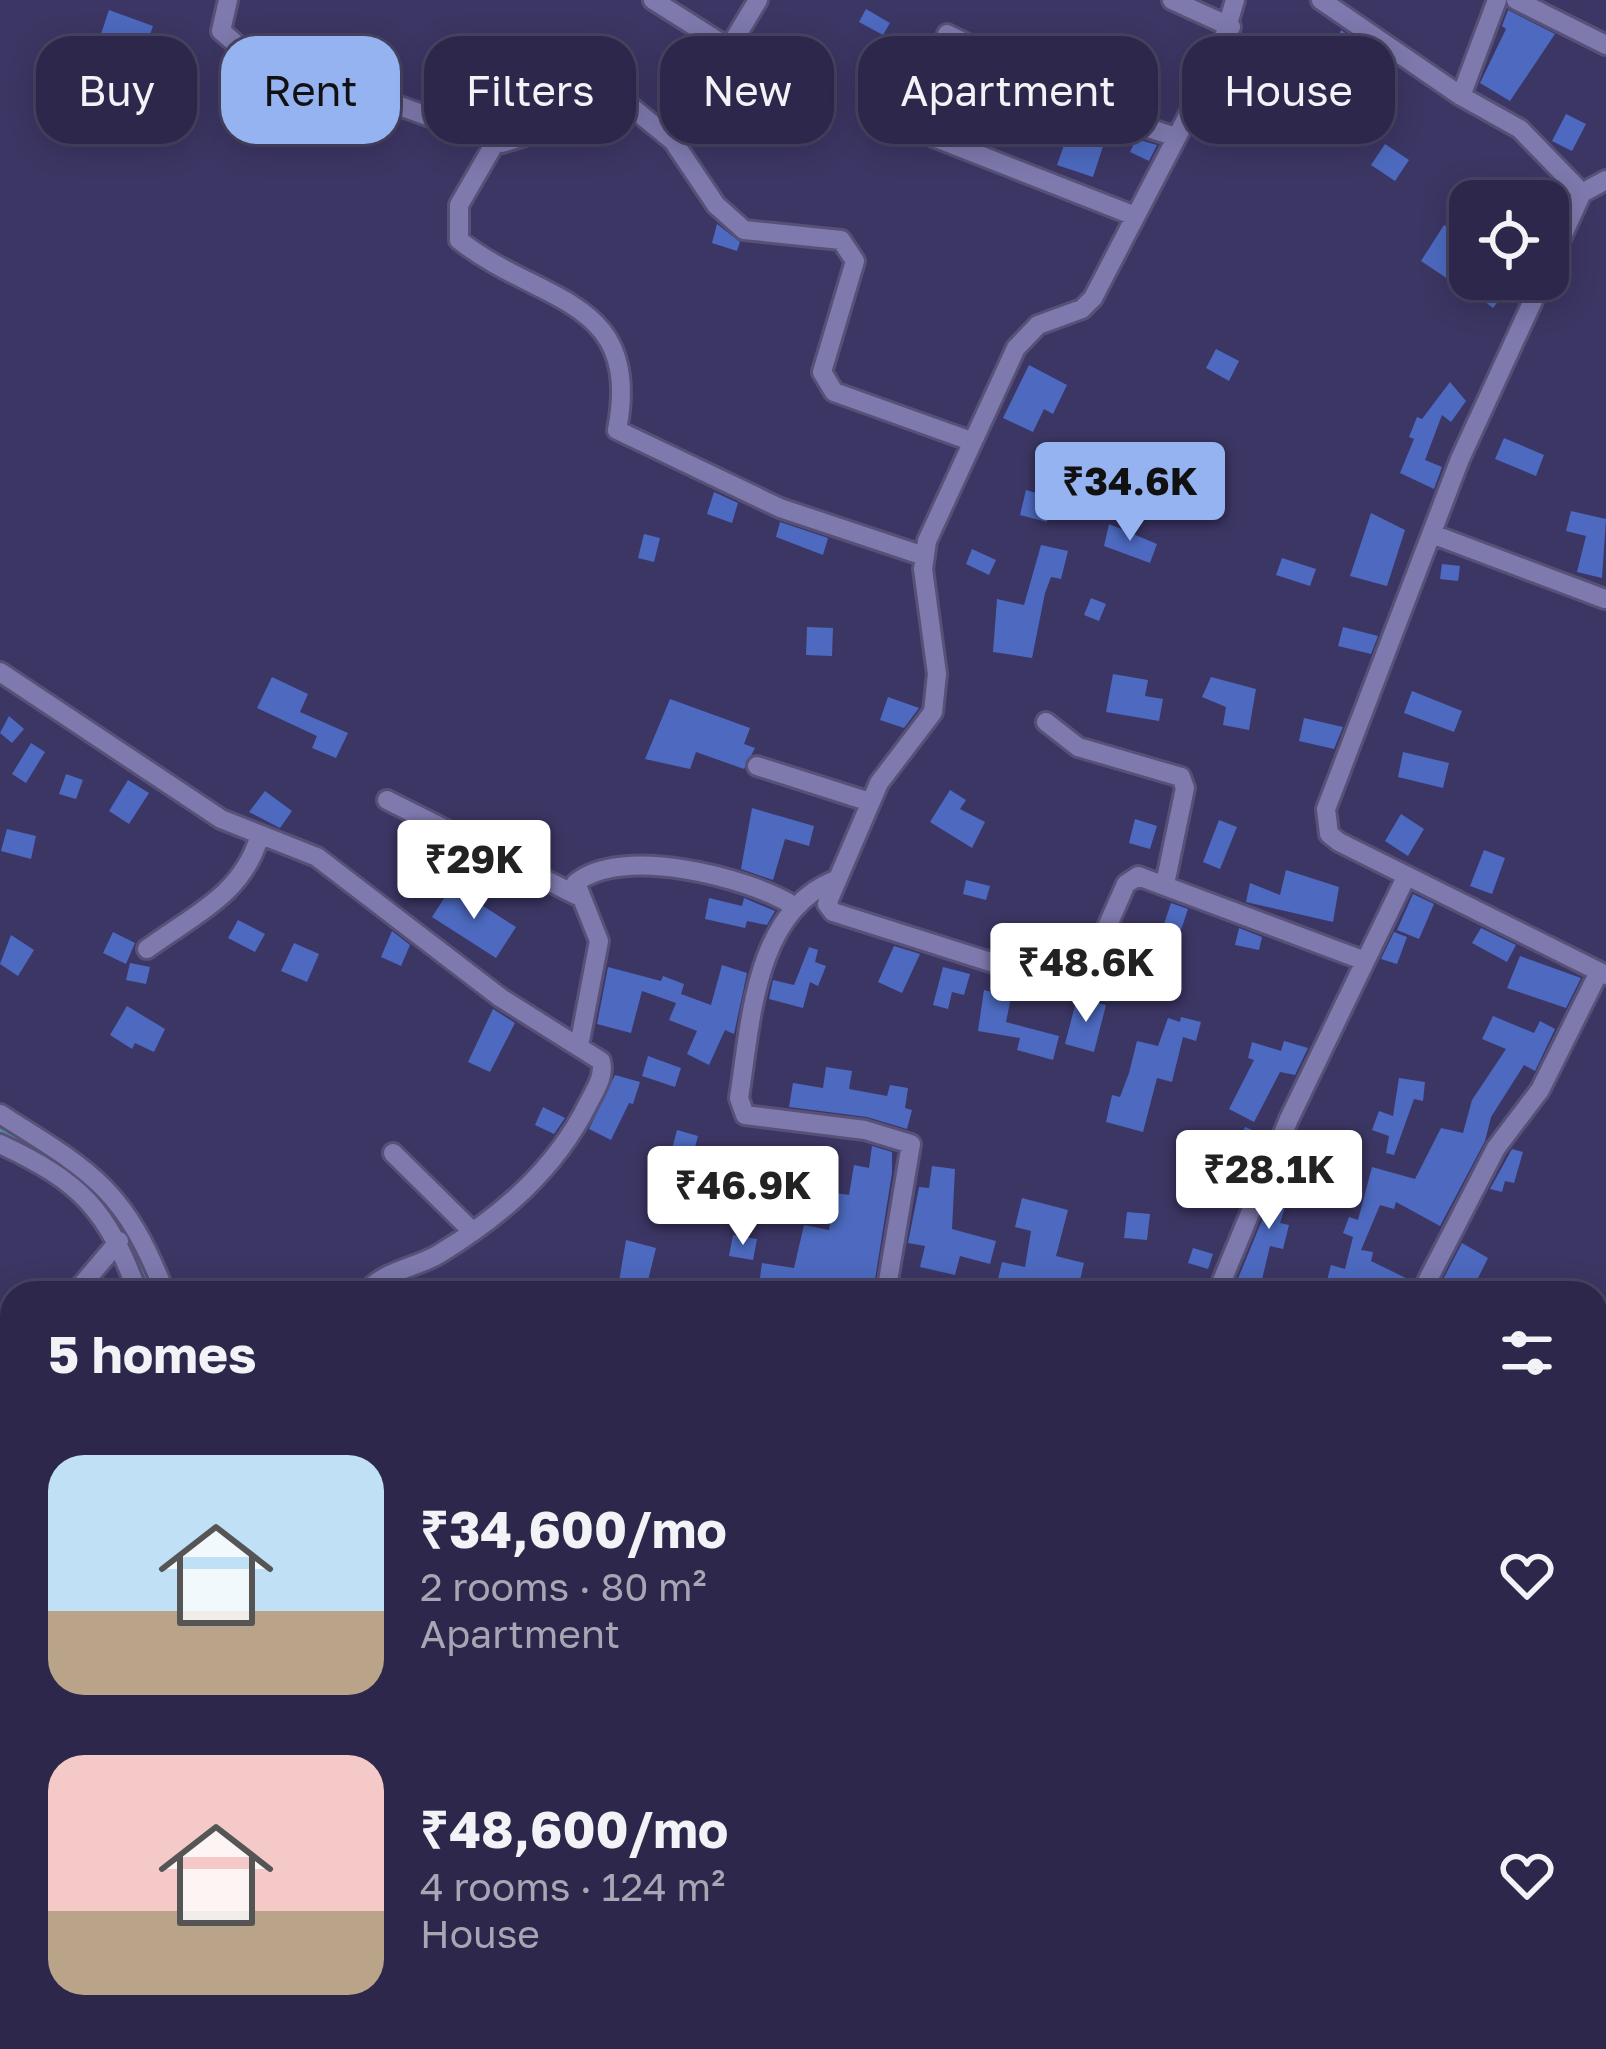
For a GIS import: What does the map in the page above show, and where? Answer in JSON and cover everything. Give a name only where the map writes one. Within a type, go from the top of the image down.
[{"type":"street","points":[[228,0],[220,17],[221,31],[242,49],[424,115]]},
{"type":"street","points":[[653,0],[710,36]]},
{"type":"street","points":[[736,36],[758,0]]},
{"type":"street","points":[[1172,0],[1231,27]]},
{"type":"street","points":[[1235,0],[1231,27],[1093,298],[1082,309],[1026,334],[971,441],[924,556],[936,698],[925,728],[886,771],[827,894],[833,912],[1069,987],[1088,970],[1126,884],[1138,876],[1365,961]]},
{"type":"street","points":[[1321,0],[1461,96],[1520,129],[1582,193]]},
{"type":"street","points":[[1461,96],[1497,0]]},
{"type":"street","points":[[1516,0],[1606,45]]},
{"type":"street","points":[[947,34],[1123,120],[1176,137]]},
{"type":"street","points":[[636,110],[660,130]]},
{"type":"street","points":[[494,144],[459,206],[459,240],[604,328],[623,379],[617,430],[779,508],[924,556]]},
{"type":"street","points":[[675,144],[716,205],[744,230],[841,240],[851,250],[855,261],[824,359],[826,383],[835,392],[971,441]]},
{"type":"street","points":[[951,144],[1135,216]]},
{"type":"street","points":[[1569,221],[1582,193],[1606,180]]},
{"type":"street","points":[[1427,1281],[1496,1148],[1540,1090],[1603,974],[1329,834],[1326,809],[1432,533],[1534,300]]},
{"type":"street","points":[[1432,533],[1605,599]]},
{"type":"street","points":[[0,672],[221,819],[316,857],[482,984],[601,1061],[603,1069],[576,1127],[527,1188],[436,1256],[377,1281]]},
{"type":"street","points":[[1046,722],[1078,747],[1181,777],[1185,788],[1165,884]]},
{"type":"street","points":[[757,766],[870,802]]},
{"type":"street","points":[[387,800],[582,898]]},
{"type":"street","points":[[147,949],[214,907],[248,868],[260,838]]},
{"type":"street","points":[[579,1046],[599,941],[576,883],[592,870],[644,864],[764,887],[794,906]]},
{"type":"street","points":[[1222,1281],[1289,1119],[1406,877]]},
{"type":"street","points":[[833,881],[802,894],[781,924],[757,991],[740,1099],[745,1114],[865,1130],[911,1144],[888,1281]]},
{"type":"street","points":[[2,1118],[109,1188],[140,1231],[160,1281]]},
{"type":"street","points":[[0,1144],[71,1183],[119,1240],[134,1281]]},
{"type":"street","points":[[393,1154],[472,1232]]},
{"type":"street","points":[[85,1281],[119,1240]]},
{"type":"building","points":[[866,9],[890,23],[883,35],[859,22]]},
{"type":"building","points":[[109,10],[153,26],[150,36],[100,36]]},
{"type":"building","points":[[1508,10],[1555,34],[1510,101],[1480,83],[1506,29],[1502,26]]},
{"type":"building","points":[[1566,114],[1586,124],[1572,151],[1552,141]]},
{"type":"building","points":[[1064,144],[1104,144],[1093,177],[1057,165]]},
{"type":"building","points":[[1134,144],[1157,145],[1149,161],[1130,152]]},
{"type":"building","points":[[1385,144],[1409,160],[1395,181],[1371,165]]},
{"type":"building","points":[[717,224],[740,242],[737,251],[712,243]]},
{"type":"building","points":[[1444,225],[1449,228],[1449,280],[1421,261]]},
{"type":"building","points":[[1216,349],[1239,361],[1229,381],[1206,368]]},
{"type":"building","points":[[1029,365],[1067,385],[1053,414],[1044,409],[1033,432],[1003,418]]},
{"type":"building","points":[[1450,382],[1466,401],[1451,422],[1442,415],[1425,460],[1442,467],[1434,489],[1400,473],[1417,417],[1422,419]]},
{"type":"building","points":[[1504,438],[1544,455],[1536,476],[1495,459]]},
{"type":"building","points":[[1026,490],[1053,498],[1047,522],[1020,515]]},
{"type":"building","points":[[714,492],[738,503],[732,523],[707,514]]},
{"type":"building","points":[[1571,511],[1606,519],[1602,578],[1577,572],[1586,536],[1566,531]]},
{"type":"building","points":[[1371,513],[1405,530],[1387,586],[1350,576]]},
{"type":"building","points":[[780,522],[828,538],[823,555],[776,537]]},
{"type":"building","points":[[1109,524],[1157,544],[1150,563],[1104,546]]},
{"type":"building","points":[[644,534],[660,538],[654,562],[638,558]]},
{"type":"building","points":[[1041,545],[1068,551],[1061,579],[1051,577],[1045,593],[1032,658],[993,652],[997,599],[1024,605]]},
{"type":"building","points":[[972,549],[996,560],[989,575],[966,564]]},
{"type":"building","points":[[1282,558],[1316,569],[1310,586],[1276,575]]},
{"type":"building","points":[[1442,564],[1460,566],[1458,581],[1440,579]]},
{"type":"building","points":[[1091,598],[1106,604],[1099,621],[1084,615]]},
{"type":"building","points":[[807,627],[833,628],[832,656],[806,655]]},
{"type":"building","points":[[1343,627],[1378,636],[1371,654],[1338,646]]},
{"type":"building","points":[[1113,674],[1148,680],[1145,696],[1163,699],[1159,721],[1106,712]]},
{"type":"building","points":[[272,677],[308,694],[300,712],[348,733],[336,758],[312,748],[317,736],[257,708]]},
{"type":"building","points":[[1211,677],[1256,689],[1249,730],[1223,725],[1226,707],[1202,697]]},
{"type":"building","points":[[1412,691],[1462,711],[1454,732],[1404,713]]},
{"type":"building","points":[[888,697],[919,708],[904,728],[880,720]]},
{"type":"building","points":[[670,699],[750,728],[744,744],[755,748],[744,769],[696,752],[690,769],[645,759]]},
{"type":"building","points":[[9,716],[24,729],[12,743],[0,733]]},
{"type":"building","points":[[1304,718],[1343,727],[1334,749],[1299,741]]},
{"type":"building","points":[[31,743],[45,752],[26,783],[12,774]]},
{"type":"building","points":[[1403,752],[1449,763],[1443,788],[1398,777]]},
{"type":"building","points":[[66,774],[83,780],[76,799],[59,794]]},
{"type":"building","points":[[128,780],[149,793],[129,824],[109,811]]},
{"type":"building","points":[[950,790],[966,800],[960,809],[985,822],[972,848],[930,822]]},
{"type":"building","points":[[265,791],[292,811],[280,828],[249,812]]},
{"type":"building","points":[[752,808],[814,826],[809,846],[785,839],[773,880],[741,869]]},
{"type":"building","points":[[1401,814],[1424,829],[1408,856],[1385,841]]},
{"type":"building","points":[[1135,819],[1157,826],[1150,849],[1129,843]]},
{"type":"building","points":[[1219,820],[1237,827],[1220,869],[1203,862]]},
{"type":"building","points":[[7,829],[36,836],[31,859],[1,851]]},
{"type":"building","points":[[1484,850],[1505,858],[1492,894],[1470,886]]},
{"type":"building","points":[[1286,870],[1339,887],[1333,922],[1246,902],[1250,883],[1280,895]]},
{"type":"building","points":[[966,880],[990,886],[986,900],[963,894]]},
{"type":"building","points":[[452,886],[516,927],[496,958],[432,917]]},
{"type":"building","points":[[1413,894],[1434,904],[1419,939],[1397,930]]},
{"type":"building","points":[[709,898],[742,906],[744,898],[775,911],[767,925],[747,921],[745,928],[705,919]]},
{"type":"building","points":[[1171,903],[1188,909],[1180,933],[1163,927]]},
{"type":"building","points":[[238,920],[265,934],[255,952],[228,938]]},
{"type":"building","points":[[1239,928],[1262,937],[1259,950],[1235,945]]},
{"type":"building","points":[[1481,928],[1516,945],[1507,962],[1472,943]]},
{"type":"building","points":[[392,931],[410,945],[401,966],[381,957]]},
{"type":"building","points":[[113,932],[135,943],[126,964],[103,953]]},
{"type":"building","points":[[1394,932],[1407,937],[1397,964],[1381,959]]},
{"type":"building","points":[[11,935],[34,950],[18,976],[0,964]]},
{"type":"building","points":[[1124,935],[1155,942],[1151,958],[1120,951]]},
{"type":"building","points":[[1050,939],[1076,947],[1066,972],[1042,964]]},
{"type":"building","points":[[294,943],[319,954],[307,982],[281,971]]},
{"type":"building","points":[[894,946],[920,954],[902,993],[878,982]]},
{"type":"building","points":[[809,947],[818,950],[815,962],[826,966],[818,986],[810,982],[803,1008],[769,999],[773,980],[794,985]]},
{"type":"building","points":[[1520,956],[1581,978],[1566,1008],[1507,988]]},
{"type":"building","points":[[130,963],[150,967],[146,984],[126,980]]},
{"type":"building","points":[[722,965],[747,973],[734,1034],[725,1030],[709,1065],[687,1054],[697,1031],[669,1020],[676,1003],[642,991],[631,1033],[597,1024],[608,967],[661,981],[663,976],[684,984],[681,994],[711,1005]]},
{"type":"building","points":[[943,967],[970,974],[964,995],[952,992],[948,1009],[933,1005]]},
{"type":"building","points":[[984,990],[1011,997],[1006,1022],[1059,1036],[1053,1060],[1017,1050],[1020,1038],[978,1031]]},
{"type":"building","points":[[1077,998],[1106,1005],[1094,1052],[1065,1044]]},
{"type":"building","points":[[127,1006],[165,1029],[154,1052],[135,1043],[132,1049],[110,1035]]},
{"type":"building","points":[[493,1009],[515,1023],[490,1072],[468,1062]]},
{"type":"building","points":[[1493,1016],[1534,1033],[1540,1021],[1555,1029],[1535,1071],[1524,1065],[1491,1117],[1485,1141],[1440,1226],[1396,1202],[1394,1209],[1380,1205],[1361,1250],[1373,1252],[1371,1261],[1412,1281],[1327,1281],[1331,1265],[1345,1269],[1353,1237],[1343,1233],[1349,1217],[1358,1220],[1372,1167],[1415,1179],[1441,1128],[1463,1133],[1472,1100],[1506,1049],[1482,1039]]},
{"type":"building","points":[[1181,1017],[1201,1022],[1196,1041],[1183,1037],[1172,1082],[1157,1078],[1143,1132],[1106,1122],[1112,1095],[1120,1097],[1137,1041],[1158,1046],[1168,1018],[1180,1022]]},
{"type":"building","points":[[1284,1041],[1308,1048],[1295,1075],[1280,1072],[1254,1122],[1229,1109],[1254,1060],[1248,1058],[1252,1042],[1281,1051]]},
{"type":"building","points":[[648,1056],[681,1068],[675,1087],[642,1076]]},
{"type":"building","points":[[826,1067],[852,1071],[849,1089],[887,1096],[890,1085],[908,1088],[905,1108],[912,1110],[907,1129],[867,1117],[789,1107],[793,1083],[823,1088]]},
{"type":"building","points":[[615,1075],[640,1082],[611,1140],[589,1129]]},
{"type":"building","points":[[1399,1078],[1425,1082],[1423,1101],[1414,1099],[1394,1155],[1386,1153],[1389,1136],[1372,1130],[1379,1111],[1393,1116]]},
{"type":"building","points":[[543,1107],[565,1118],[554,1134],[535,1125]]},
{"type":"building","points":[[1245,1127],[1267,1136],[1257,1161],[1235,1152]]},
{"type":"building","points":[[677,1130],[698,1136],[693,1155],[728,1164],[723,1183],[752,1188],[755,1175],[804,1184],[798,1215],[724,1201],[723,1205],[707,1202],[706,1215],[681,1214],[682,1198],[648,1191],[652,1169],[666,1172]]},
{"type":"building","points":[[872,1146],[892,1152],[875,1281],[760,1281],[762,1263],[794,1268],[804,1225],[829,1230],[835,1193],[849,1195],[854,1165],[869,1168]]},
{"type":"building","points":[[1512,1149],[1523,1152],[1514,1183],[1505,1181],[1502,1192],[1490,1189]]},
{"type":"building","points":[[1286,1162],[1307,1171],[1299,1191],[1291,1188],[1280,1223],[1289,1225],[1283,1249],[1270,1246],[1262,1281],[1237,1281]]},
{"type":"building","points":[[932,1166],[955,1169],[952,1229],[996,1241],[990,1264],[960,1256],[955,1275],[920,1267],[925,1246],[908,1243],[919,1187],[929,1188]]},
{"type":"building","points":[[1022,1198],[1068,1210],[1056,1256],[1084,1263],[1080,1281],[997,1281],[1002,1262],[1025,1267],[1031,1231],[1015,1227]]},
{"type":"building","points":[[1127,1212],[1150,1214],[1147,1240],[1124,1238]]},
{"type":"building","points":[[733,1235],[757,1239],[753,1260],[729,1256]]},
{"type":"building","points":[[626,1240],[656,1248],[648,1281],[619,1281]]},
{"type":"building","points":[[1462,1243],[1488,1258],[1476,1281],[1442,1281]]},
{"type":"building","points":[[1193,1248],[1213,1254],[1208,1269],[1188,1263]]},
{"type":"waterway","points":[[0,1129],[56,1163],[94,1194],[122,1233],[145,1281]]}]
